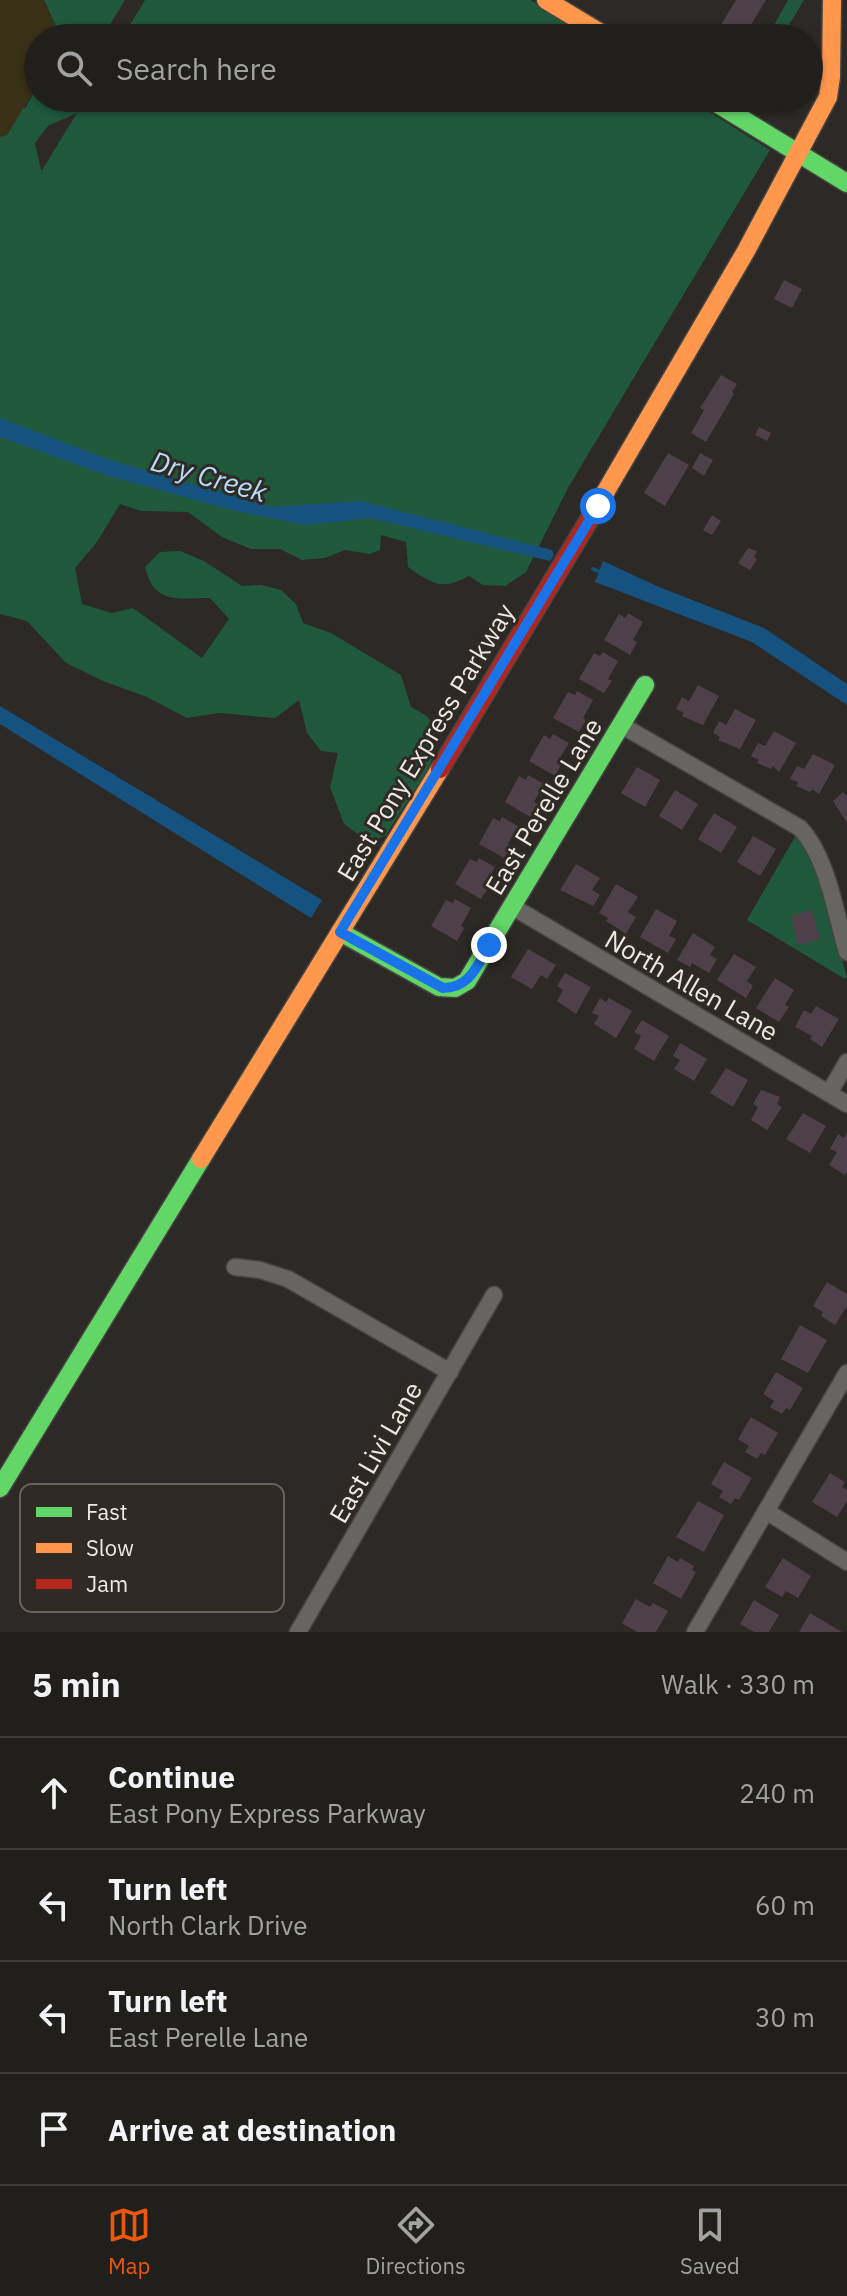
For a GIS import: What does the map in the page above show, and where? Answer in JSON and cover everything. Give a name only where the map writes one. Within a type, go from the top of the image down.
[{"type":"street","points":[[546,0],[586,24]]},
{"type":"street","name":"East Pony Express Parkway","points":[[823,109],[830,87],[832,0]]},
{"type":"street","points":[[731,112],[847,183]]},
{"type":"street","name":"East Pony Express Parkway","points":[[0,1488],[598,506],[821,112]]},
{"type":"street","name":"East Perelle Lane","points":[[340,932],[439,987],[455,988],[470,978],[645,685]]},
{"type":"street","points":[[621,725],[800,828],[819,856],[847,952]]},
{"type":"street","name":"North Allen Lane","points":[[513,907],[847,1104]]},
{"type":"street","points":[[829,1093],[847,1062]]},
{"type":"street","points":[[235,1267],[260,1270],[288,1279],[450,1372]]},
{"type":"street","name":"East Livi Lane","points":[[298,1632],[494,1295]]},
{"type":"street","points":[[695,1632],[847,1373]]},
{"type":"street","points":[[766,1511],[847,1562]]},
{"type":"green space","points":[[44,0],[125,0],[110,24],[55,24]]},
{"type":"green space","points":[[145,0],[531,0],[569,24],[130,24]]},
{"type":"green space","points":[[788,0],[804,0],[789,24],[775,24]]},
{"type":"green space","points":[[0,30],[24,112],[709,112],[770,150],[568,488],[526,572],[505,586],[483,585],[469,576],[460,581],[437,584],[408,567],[406,542],[381,535],[380,550],[370,554],[345,550],[325,558],[302,560],[280,549],[251,549],[222,537],[188,512],[141,511],[120,504],[97,542],[75,568],[82,604],[112,613],[133,608],[202,658],[229,619],[210,598],[178,598],[161,594],[154,588],[145,567],[160,552],[180,551],[204,561],[242,586],[261,585],[281,590],[296,604],[303,623],[331,633],[401,675],[411,707],[427,716],[436,729],[431,764],[386,835],[370,843],[344,824],[330,787],[338,753],[321,751],[307,733],[299,700],[275,718],[219,713],[187,718],[147,697],[66,663],[27,621],[0,614]],"holes":[[[77,113],[41,170],[35,143],[48,126]]]},
{"type":"green space","points":[[796,835],[810,850],[847,977],[845,979],[747,920]]},
{"type":"sand","points":[[0,0],[44,0],[55,24],[24,24],[24,107],[7,135],[0,137]]},
{"type":"water","points":[[0,418],[110,460],[272,507],[361,501],[552,550],[554,555],[550,561],[371,518],[305,525],[232,510],[109,476],[0,437]]},
{"type":"water","points":[[603,561],[659,587],[764,628],[847,684],[847,705],[752,642],[595,582]]},
{"type":"water","points":[[0,706],[322,900],[311,918],[0,724]]},
{"type":"building","points":[[736,0],[766,0],[751,24],[721,24]]},
{"type":"building","points":[[784,280],[802,289],[792,308],[774,299]]},
{"type":"building","points":[[721,375],[737,384],[706,442],[691,433],[704,410],[700,408]]},
{"type":"building","points":[[759,427],[771,433],[767,441],[755,435]]},
{"type":"building","points":[[668,453],[689,465],[665,506],[644,493]]},
{"type":"building","points":[[700,453],[713,460],[704,476],[692,468]]},
{"type":"building","points":[[712,515],[721,521],[712,535],[703,530]]},
{"type":"building","points":[[748,548],[757,551],[754,557],[757,559],[750,570],[738,563]]},
{"type":"building","points":[[628,613],[643,622],[633,640],[637,642],[630,655],[604,640],[619,614],[625,618]]},
{"type":"building","points":[[603,652],[618,661],[608,679],[612,681],[604,693],[579,679],[594,653],[600,656]]},
{"type":"building","points":[[698,685],[719,696],[703,725],[682,716],[684,713],[676,709],[682,697],[689,701]]},
{"type":"building","points":[[577,691],[593,700],[579,732],[553,718],[568,692],[575,695]]},
{"type":"building","points":[[735,709],[756,720],[740,749],[718,740],[720,737],[713,733],[719,721],[726,725]]},
{"type":"building","points":[[774,731],[796,743],[779,772],[773,766],[771,769],[757,763],[759,760],[751,756],[758,743],[765,746]]},
{"type":"building","points":[[553,734],[569,743],[558,761],[562,763],[555,776],[529,761],[544,735],[550,739]]},
{"type":"building","points":[[813,754],[835,765],[819,794],[812,789],[810,792],[796,786],[798,782],[790,779],[797,766],[804,769]]},
{"type":"building","points":[[637,767],[660,780],[645,807],[621,793]]},
{"type":"building","points":[[528,775],[544,784],[530,817],[505,802],[519,776],[526,780]]},
{"type":"building","points":[[675,790],[698,804],[682,830],[659,816]]},
{"type":"building","points":[[843,792],[847,796],[847,823],[833,801]]},
{"type":"building","points":[[714,813],[737,827],[721,853],[698,839]]},
{"type":"building","points":[[502,817],[518,826],[508,844],[512,846],[504,858],[479,844],[493,818],[500,821]]},
{"type":"building","points":[[753,836],[776,849],[760,876],[737,862]]},
{"type":"building","points":[[479,858],[495,867],[485,885],[489,887],[481,899],[455,884],[470,859],[477,862]]},
{"type":"building","points":[[576,864],[600,878],[592,890],[600,895],[593,906],[560,890]]},
{"type":"building","points":[[616,884],[638,897],[628,912],[636,917],[626,934],[599,913]]},
{"type":"building","points":[[455,899],[471,908],[457,941],[431,926],[446,900],[453,903]]},
{"type":"building","points":[[656,909],[677,921],[669,936],[676,939],[668,953],[640,937]]},
{"type":"building","points":[[812,910],[820,940],[798,945],[791,916]]},
{"type":"building","points":[[693,933],[715,947],[710,955],[717,959],[709,973],[692,963],[690,967],[677,960]]},
{"type":"building","points":[[528,949],[556,965],[547,979],[541,975],[532,989],[511,977]]},
{"type":"building","points":[[734,954],[756,967],[747,981],[753,986],[746,998],[717,980]]},
{"type":"building","points":[[565,973],[591,987],[576,1014],[557,1001],[563,990],[557,986]]},
{"type":"building","points":[[775,978],[794,990],[785,1005],[789,1007],[779,1022],[756,1008]]},
{"type":"building","points":[[600,998],[606,1002],[609,998],[632,1011],[616,1038],[594,1024],[599,1016],[592,1013]]},
{"type":"building","points":[[816,1006],[839,1019],[822,1047],[810,1039],[812,1036],[795,1027],[804,1010],[811,1014]]},
{"type":"building","points":[[642,1020],[669,1036],[654,1061],[634,1049],[641,1036],[634,1032]]},
{"type":"building","points":[[680,1043],[707,1059],[694,1081],[674,1069],[680,1060],[673,1056]]},
{"type":"building","points":[[726,1068],[748,1080],[733,1107],[710,1093]]},
{"type":"building","points":[[761,1090],[780,1097],[777,1104],[782,1107],[767,1130],[751,1120],[758,1107],[753,1104]]},
{"type":"building","points":[[803,1113],[826,1126],[810,1153],[786,1139]]},
{"type":"building","points":[[847,1132],[845,1175],[829,1165],[837,1152],[830,1149],[838,1134],[844,1138]]},
{"type":"building","points":[[827,1282],[847,1294],[847,1306],[835,1325],[813,1306]]},
{"type":"building","points":[[800,1325],[827,1340],[808,1373],[781,1359]]},
{"type":"building","points":[[776,1372],[803,1388],[790,1410],[786,1408],[782,1414],[770,1407],[774,1401],[763,1394]]},
{"type":"building","points":[[751,1417],[778,1433],[765,1455],[761,1453],[757,1459],[745,1452],[749,1446],[738,1439]]},
{"type":"building","points":[[724,1462],[752,1478],[739,1500],[735,1498],[731,1504],[719,1497],[723,1491],[711,1484]]},
{"type":"building","points":[[830,1473],[845,1482],[842,1487],[847,1490],[847,1501],[837,1517],[812,1502]]},
{"type":"building","points":[[698,1501],[724,1515],[704,1552],[676,1537]]},
{"type":"building","points":[[668,1556],[678,1562],[680,1558],[694,1566],[692,1570],[696,1572],[681,1599],[653,1583]]},
{"type":"building","points":[[783,1558],[811,1576],[798,1598],[786,1591],[782,1597],[765,1587]]},
{"type":"building","points":[[636,1599],[650,1607],[653,1603],[668,1611],[656,1632],[637,1632],[622,1623]]},
{"type":"building","points":[[754,1600],[779,1615],[769,1632],[754,1632],[740,1624]]},
{"type":"building","points":[[810,1613],[842,1632],[799,1632]]},
{"type":"waterway","name":"Dry Creek","points":[[593,569],[603,573]]},
{"type":"traffic: fast","points":[[731,112],[847,183]]},
{"type":"traffic: fast","points":[[340,932],[439,987],[455,988],[467,981],[645,685]]},
{"type":"traffic: fast","points":[[0,1488],[201,1159]]},
{"type":"traffic: slow","points":[[546,0],[586,24]]},
{"type":"traffic: slow","points":[[823,106],[831,77],[832,0]]},
{"type":"traffic: slow","points":[[592,515],[746,251],[820,112]]},
{"type":"traffic: slow","points":[[201,1159],[440,769]]},
{"type":"traffic: jam","points":[[440,769],[592,515]]},
{"type":"route","points":[[489,945],[467,981],[455,988],[443,988],[340,932],[598,506]]}]
